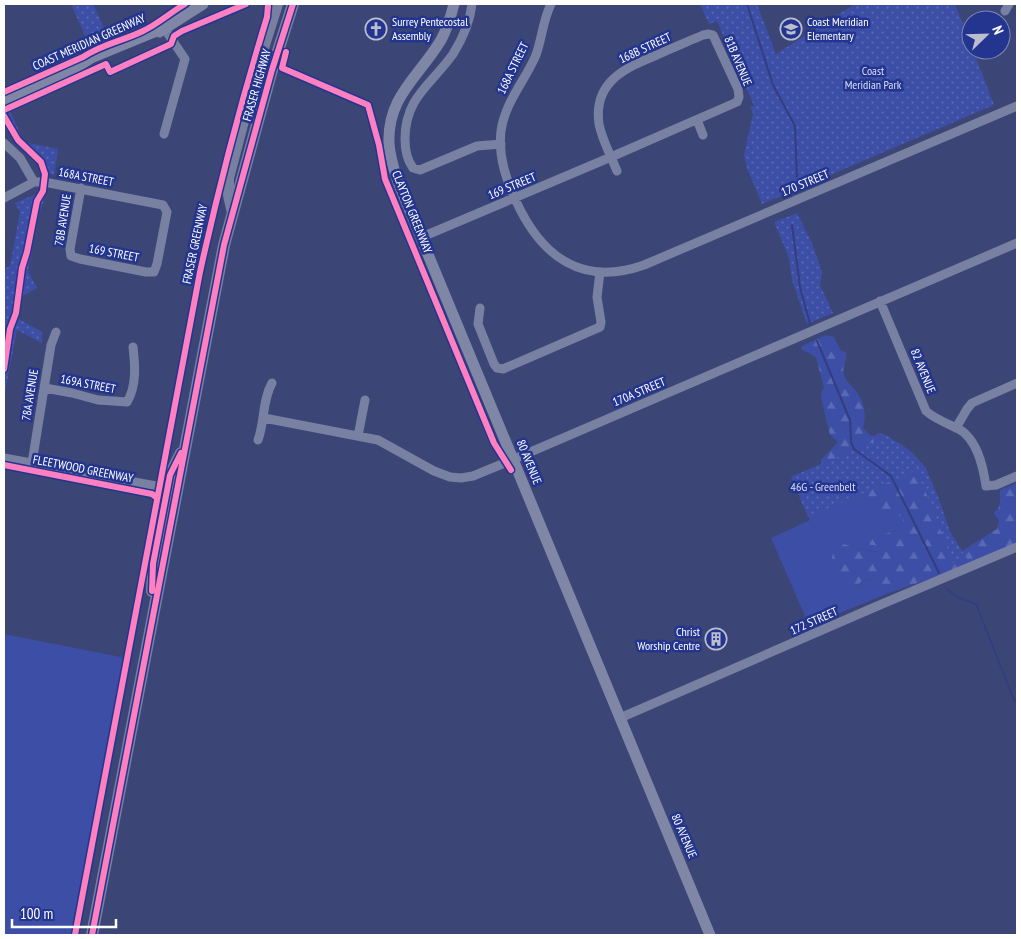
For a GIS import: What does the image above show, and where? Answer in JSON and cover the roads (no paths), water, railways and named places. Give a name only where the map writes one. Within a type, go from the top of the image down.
[{"type":"main road","points":[[4,101],[67,73],[91,58],[164,28],[203,4]]},
{"type":"main road","name":"FRASER HIGHWAY","points":[[92,935],[224,245],[272,70],[293,4]]},
{"type":"main road","name":"80 AVENUE","points":[[454,4],[451,18],[441,40],[397,101],[392,114],[390,128],[389,145],[391,160],[398,182],[710,935]]},
{"type":"main road","name":"FRASER HIGHWAY","points":[[232,214],[228,178],[274,6]]},
{"type":"main road","name":"FRASER HIGHWAY","points":[[152,621],[152,564],[170,475],[188,438]]},
{"type":"main road","points":[[161,523],[161,554],[165,559]]},
{"type":"street","points":[[472,4],[467,26],[458,46],[419,94],[411,108],[406,131],[406,152],[413,168],[420,170],[478,146],[501,144]]},
{"type":"street","name":"168A STREET","points":[[515,198],[503,165],[501,144],[505,114],[536,54],[551,4]]},
{"type":"street","points":[[164,28],[185,59],[164,134]]},
{"type":"street","name":"81B AVENUE","points":[[711,34],[716,40],[738,89],[739,99]]},
{"type":"street","name":"168B STREET","points":[[611,158],[601,132],[598,114],[602,96],[611,81],[618,74],[632,66],[703,35],[711,34]]},
{"type":"street","name":"169 STREET","points":[[422,237],[611,158],[730,106],[739,99]]},
{"type":"street","name":"170 STREET","points":[[515,198],[529,227],[544,246],[563,260],[587,270],[600,272],[628,270],[647,264],[1017,106]]},
{"type":"street","points":[[697,120],[703,135]]},
{"type":"street","points":[[4,142],[20,158],[34,182],[4,198]]},
{"type":"street","points":[[611,158],[617,171]]},
{"type":"street","name":"168A STREET","points":[[34,182],[81,188],[160,204],[165,207],[167,212],[154,272]]},
{"type":"street","name":"78B AVENUE","points":[[71,256],[70,249],[81,188]]},
{"type":"street","name":"170A STREET","points":[[264,418],[378,440],[434,471],[454,477],[473,476],[1017,243]]},
{"type":"street","name":"169 STREET","points":[[71,256],[80,260],[154,272]]},
{"type":"street","points":[[480,308],[478,324],[494,364],[499,369],[510,367],[600,327],[601,322],[597,300],[600,272]]},
{"type":"street","name":"82 AVENUE","points":[[880,301],[925,409],[934,417],[967,435],[973,444],[983,470],[986,486],[996,485],[1017,476]]},
{"type":"street","name":"78A AVENUE","points":[[32,463],[50,346],[56,332]]},
{"type":"street","name":"169A STREET","points":[[45,388],[98,400],[127,402],[131,394],[134,375],[133,347]]},
{"type":"street","points":[[258,440],[264,418],[265,400],[272,383]]},
{"type":"street","points":[[956,428],[972,403],[1017,383]]},
{"type":"street","points":[[358,436],[365,400]]},
{"type":"street","points":[[4,458],[167,488]]},
{"type":"street","name":"172 STREET","points":[[620,718],[1017,547]]},
{"type":"waterway","points":[[747,4],[773,85],[795,126],[797,177]]},
{"type":"waterway","points":[[792,225],[800,287],[810,324]]},
{"type":"waterway","points":[[817,341],[850,420],[851,442],[854,449],[891,476],[939,573]]},
{"type":"waterway","points":[[947,589],[957,597],[976,604],[1014,700],[1017,703]]},
{"type":"place","name":"Surrey Pentecostal Assembly","points":[[376,29]]},
{"type":"place","name":"Coast Meridian Elementary","points":[[791,29]]},
{"type":"place","name":"Christ Worship Centre","points":[[716,639]]},
{"type":"park label","name":"Coast Meridian Park","points":[[873,78]]},
{"type":"park label","name":"46G - Greenbelt","points":[[823,487]]}]
